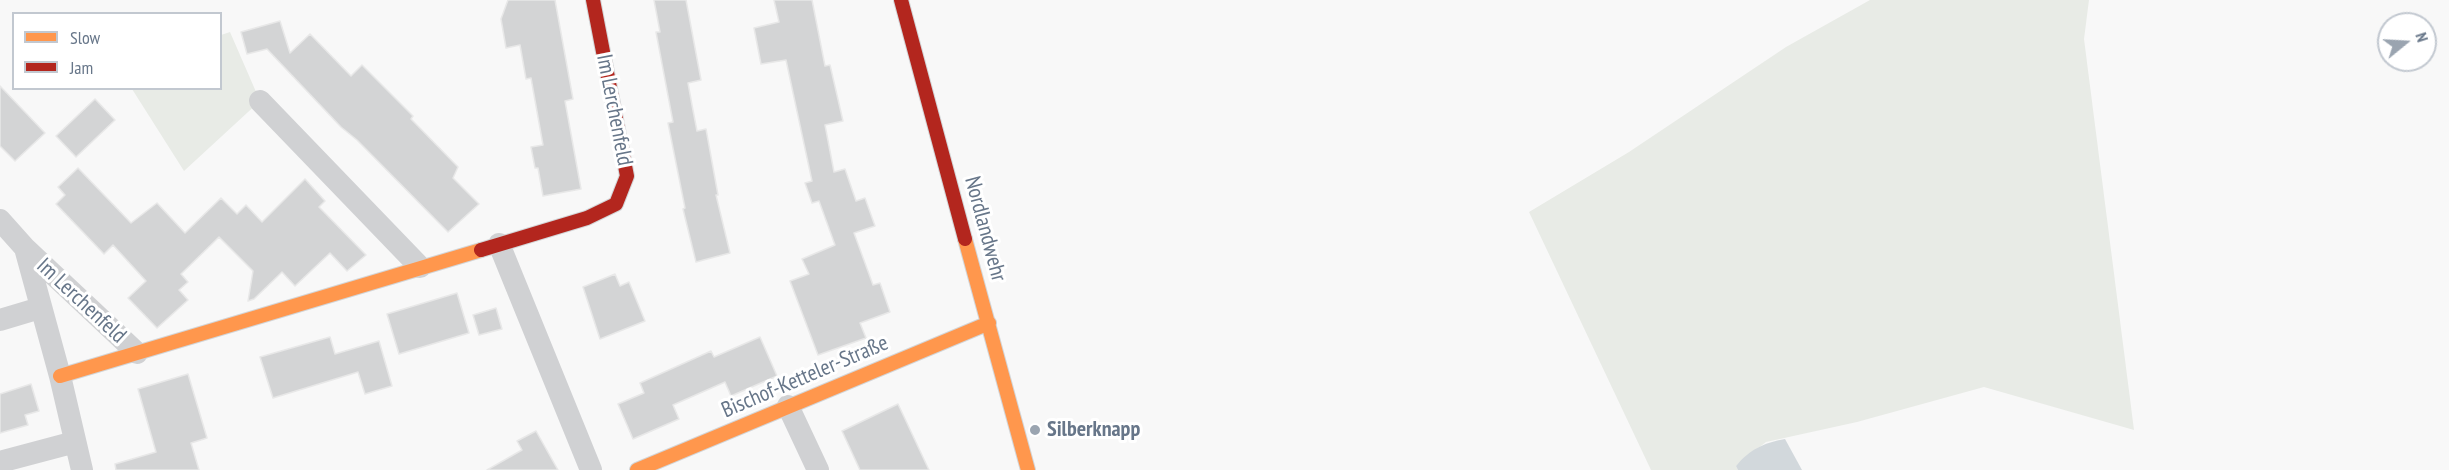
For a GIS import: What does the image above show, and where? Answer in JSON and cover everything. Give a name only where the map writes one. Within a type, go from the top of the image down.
[{"type":"street","name":"Im Lerchenfeld","points":[[60,376],[587,218],[616,204],[627,176],[593,0]]},
{"type":"street","name":"Nordlandwehr","points":[[901,0],[1028,470]]},
{"type":"street","points":[[260,101],[420,267]]},
{"type":"street","name":"Im Lerchenfeld","points":[[0,220],[25,248],[137,353]]},
{"type":"street","points":[[499,244],[591,470]]},
{"type":"street","name":"Im Lerchenfeld","points":[[25,248],[60,376],[82,470]]},
{"type":"street","name":"Im Lerchenfeld","points":[[0,320],[40,308]]},
{"type":"street","name":"Bischof-Ketteler-Straße","points":[[649,468],[788,406],[989,323]]},
{"type":"street","points":[[788,406],[818,470]]},
{"type":"street","points":[[0,462],[75,442]]},
{"type":"shaded area","points":[[1870,0],[2089,0],[2084,39],[2134,430],[1984,387],[1857,422],[1766,442],[1736,466],[1738,470],[1651,470],[1529,212],[1629,152],[1786,47]]},
{"type":"shaded area","points":[[230,32],[260,101],[184,171],[133,90],[222,90],[222,35]]},
{"type":"shaded area","points":[[1785,439],[1802,470],[1738,470],[1736,466],[1752,451]]},
{"type":"building","points":[[508,0],[555,0],[573,99],[565,101],[581,189],[543,196],[538,168],[535,168],[531,147],[543,145],[531,78],[526,79],[520,45],[506,48],[501,19]]},
{"type":"building","points":[[654,0],[686,0],[701,80],[688,83],[697,131],[706,129],[718,195],[716,195],[730,253],[696,262],[683,209],[685,208],[668,123],[673,122],[656,32],[660,32]]},
{"type":"building","points":[[774,0],[812,0],[825,66],[830,65],[843,121],[825,125],[834,172],[845,169],[856,201],[865,198],[875,226],[854,233],[873,285],[880,283],[890,312],[860,323],[866,338],[818,355],[790,281],[809,274],[802,259],[835,245],[819,201],[812,203],[805,183],[812,181],[786,60],[761,64],[754,28],[779,22]]},
{"type":"building","points":[[280,21],[290,53],[310,34],[351,76],[362,65],[413,116],[411,119],[458,167],[453,178],[479,204],[448,232],[357,140],[341,127],[267,49],[247,54],[241,32]]},
{"type":"building","points":[[0,86],[45,133],[15,161],[0,146]]},
{"type":"building","points":[[95,99],[115,120],[76,157],[56,136]]},
{"type":"building","points":[[78,168],[131,223],[157,203],[185,233],[221,198],[237,214],[246,205],[262,222],[305,179],[325,201],[319,207],[366,255],[347,271],[330,253],[295,286],[282,272],[254,299],[248,301],[253,271],[219,237],[181,274],[188,282],[179,290],[188,300],[157,328],[128,298],[146,281],[113,245],[104,254],[56,204],[65,195],[58,187]]},
{"type":"building","points":[[615,274],[620,286],[629,282],[645,321],[600,339],[583,287]]},
{"type":"building","points":[[457,293],[469,333],[399,354],[387,314]]},
{"type":"building","points":[[496,308],[502,329],[479,335],[473,315]]},
{"type":"building","points":[[330,337],[335,354],[379,341],[392,386],[365,394],[358,372],[273,398],[260,357]]},
{"type":"building","points":[[760,337],[777,376],[731,396],[725,382],[673,405],[679,419],[633,439],[618,404],[644,393],[640,383],[711,351],[714,357]]},
{"type":"building","points":[[188,374],[207,438],[191,443],[199,470],[116,470],[115,464],[156,452],[138,389]]},
{"type":"building","points":[[31,384],[39,411],[25,415],[28,425],[0,433],[0,394]]},
{"type":"building","points":[[898,404],[929,470],[860,470],[842,431]]},
{"type":"building","points":[[536,431],[558,470],[487,470],[522,450],[517,441]]},
{"type":"traffic: slow","points":[[965,239],[1028,470]]},
{"type":"traffic: slow","points":[[60,376],[481,250]]},
{"type":"traffic: slow","points":[[637,470],[989,323]]},
{"type":"traffic: jam","points":[[481,250],[587,218],[616,204],[627,176],[593,0]]},
{"type":"traffic: jam","points":[[901,0],[965,239]]},
{"type":"place","name":"Silberknapp","points":[[1035,430]]}]
